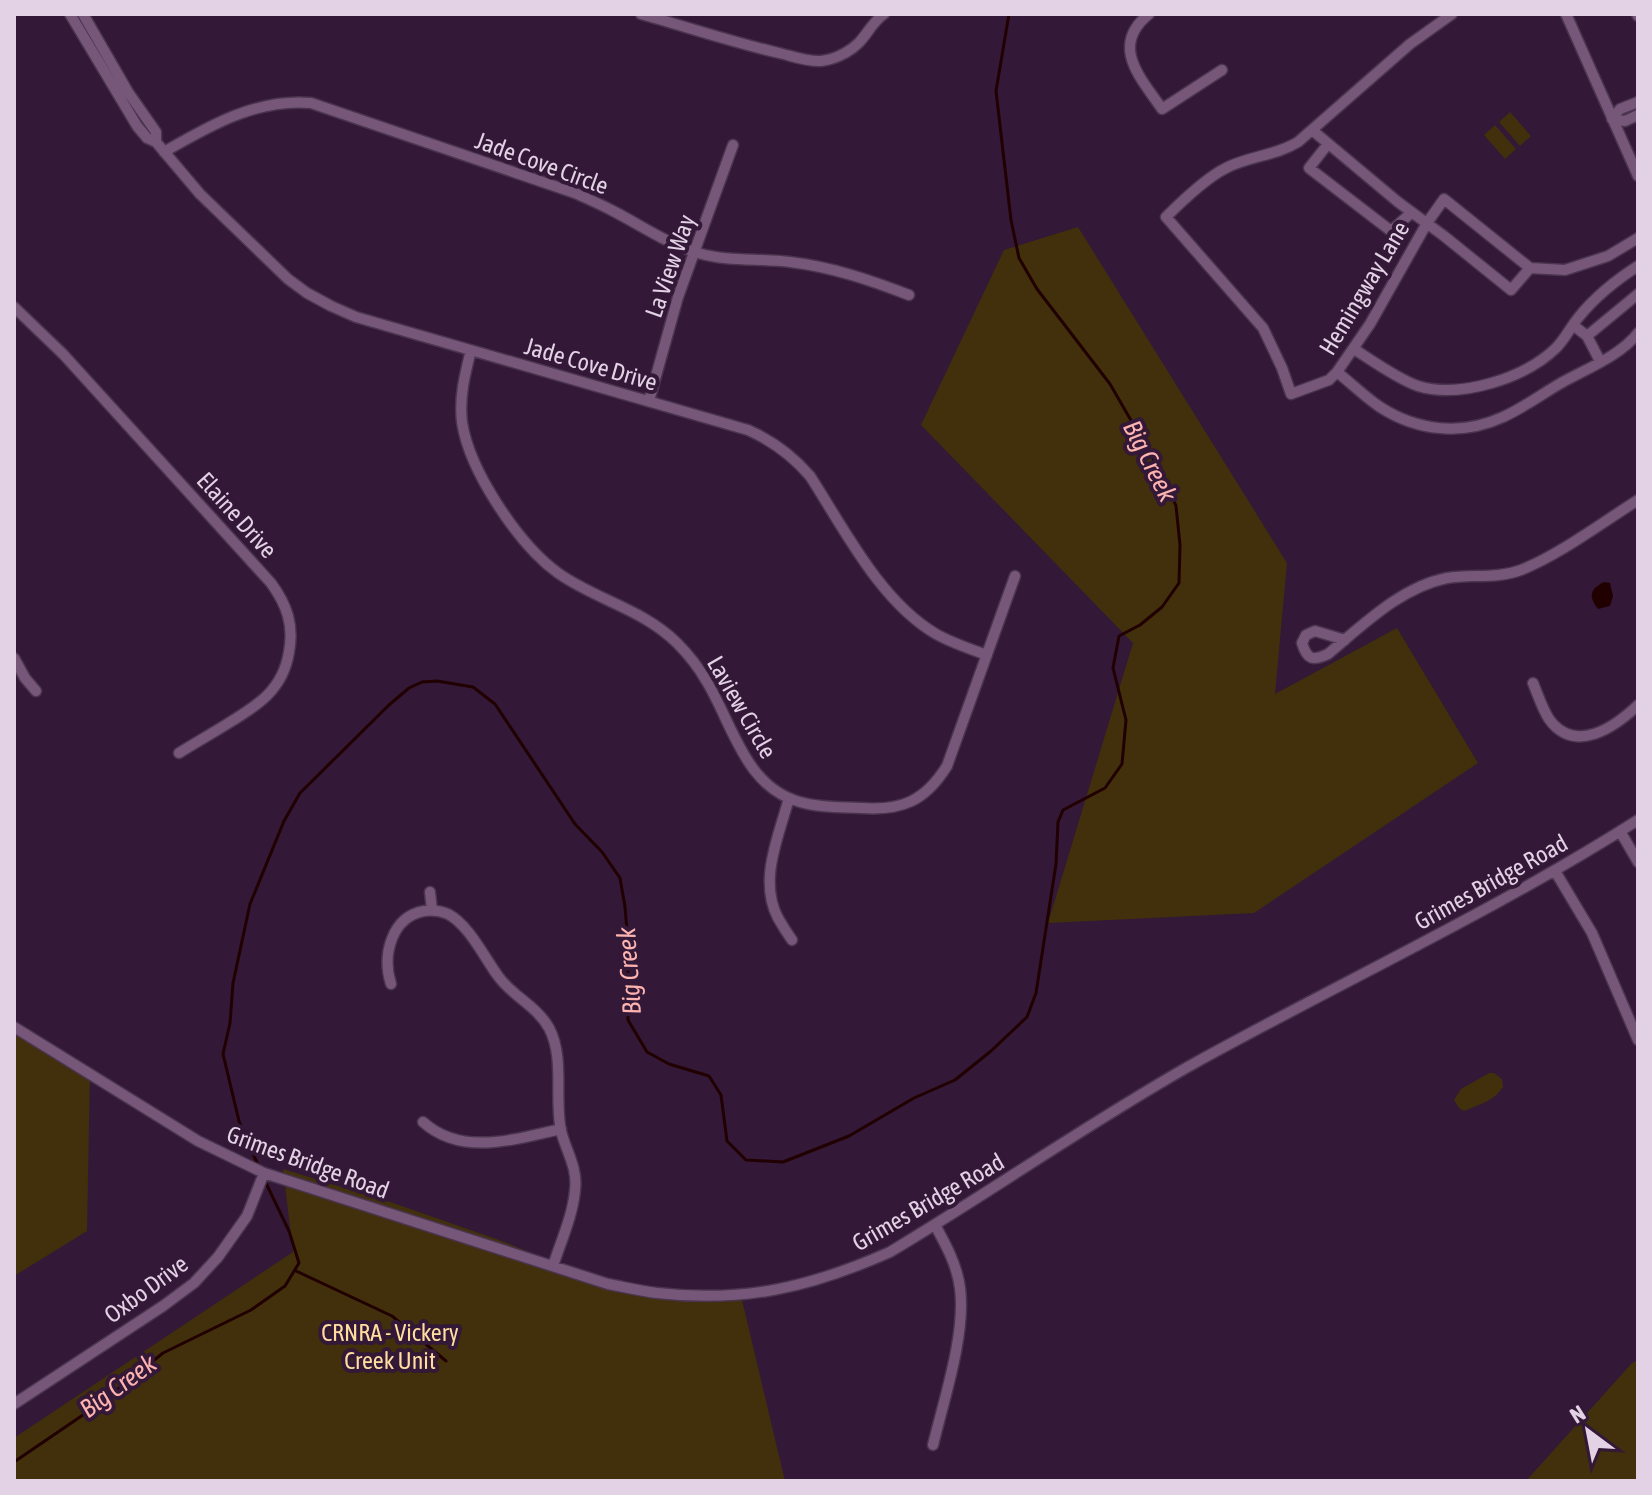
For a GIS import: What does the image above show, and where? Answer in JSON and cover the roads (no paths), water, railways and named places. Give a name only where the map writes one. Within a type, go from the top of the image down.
[{"type":"street","name":"Jade Cove Drive","points":[[70,14],[110,71],[147,138],[156,142],[200,194],[240,234],[307,293],[356,317],[767,438],[798,462],[810,476],[875,577],[896,603],[936,634],[987,655]]},
{"type":"street","name":"Jade Cove Drive","points":[[83,14],[110,71]]},
{"type":"street","points":[[641,14],[765,49],[822,61],[832,59],[860,43],[884,14]]},
{"type":"street","points":[[1149,14],[1132,33],[1129,50],[1133,69],[1162,109],[1222,70]]},
{"type":"street","name":"Hemingway Lane","points":[[1452,14],[1402,50],[1312,130],[1286,149],[1225,168],[1166,217],[1263,328],[1291,394],[1329,380],[1337,372],[1444,199],[1530,268],[1565,270],[1608,256],[1638,238]]},
{"type":"street","points":[[1566,14],[1638,176]]},
{"type":"street","points":[[1612,119],[1620,109],[1638,101]]},
{"type":"street","name":"Jade Cove Circle","points":[[164,152],[207,127],[239,114],[280,103],[311,103],[575,193],[695,252],[730,260],[787,261],[823,266],[909,295]]},
{"type":"street","points":[[1612,119],[1625,121],[1638,115]]},
{"type":"street","points":[[1312,130],[1427,223]]},
{"type":"street","points":[[1328,144],[1309,168],[1391,231],[1411,213]]},
{"type":"street","name":"La View Way","points":[[649,401],[678,297],[733,145]]},
{"type":"street","name":"Hemingway Lane","points":[[1427,223],[1511,290],[1530,268]]},
{"type":"street","points":[[1354,349],[1418,386],[1461,388],[1488,384],[1525,370],[1557,347],[1600,296],[1638,266]]},
{"type":"street","points":[[1587,336],[1638,294]]},
{"type":"street","name":"Elaine Drive","points":[[14,307],[63,354],[271,583],[290,618],[291,640],[287,664],[277,685],[257,706],[179,753]]},
{"type":"street","points":[[1573,325],[1587,336],[1600,361]]},
{"type":"street","points":[[1337,372],[1377,405],[1401,419],[1426,427],[1455,429],[1504,417],[1621,349],[1638,333]]},
{"type":"street","name":"Laview Circle","points":[[471,350],[461,398],[465,439],[478,471],[515,530],[534,553],[558,573],[641,615],[677,643],[707,681],[752,768],[768,785],[789,798],[815,805],[880,809],[904,805],[922,796],[938,782],[947,766],[1015,576]]},
{"type":"street","points":[[1345,640],[1420,587],[1445,579],[1486,577],[1519,570],[1559,550],[1638,500]]},
{"type":"street","points":[[14,658],[36,691]]},
{"type":"street","points":[[1533,683],[1549,718],[1562,731],[1570,734],[1581,736],[1602,732],[1638,705]]},
{"type":"street","points":[[789,798],[768,884],[777,917],[792,940]]},
{"type":"street","name":"Grimes Bridge Road","points":[[14,1027],[198,1141],[264,1173],[608,1284],[654,1293],[702,1296],[749,1294],[802,1285],[847,1271],[890,1252],[1191,1065],[1488,908],[1638,820]]},
{"type":"street","points":[[1620,831],[1638,862]]},
{"type":"street","points":[[1555,871],[1592,933],[1638,1040]]},
{"type":"street","points":[[430,892],[432,910]]},
{"type":"street","points":[[391,984],[387,965],[390,944],[401,923],[420,912],[432,910],[448,914],[461,923],[500,979],[548,1026],[557,1052],[561,1129],[574,1165],[576,1186],[553,1266]]},
{"type":"street","points":[[423,1122],[442,1135],[478,1143],[501,1142],[561,1129]]},
{"type":"street","name":"Oxbo Drive","points":[[14,1404],[194,1283],[218,1257],[247,1216],[264,1173]]},
{"type":"street","points":[[933,1445],[959,1336],[962,1309],[955,1265],[935,1225]]},
{"type":"waterway","name":"Big Creek","points":[[258,1165],[239,1121],[223,1054],[230,1023],[233,983],[250,904],[284,821],[300,793],[389,705],[409,688],[422,682],[437,681],[473,687],[495,704],[575,824],[602,852],[620,878],[628,943],[628,1020],[647,1052],[669,1064],[709,1076],[721,1095],[727,1141],[746,1160],[783,1162],[849,1136],[914,1098],[955,1080],[1027,1017],[1036,993],[1056,864],[1058,822],[1063,810],[1105,788],[1122,764],[1126,720],[1113,668],[1119,636],[1140,625],[1162,607],[1179,583],[1180,545],[1176,506],[1166,481],[1110,384],[1037,289],[1019,258],[1011,220],[996,91],[1009,14]]},
{"type":"waterway","name":"Big Creek","points":[[14,1462],[102,1402],[163,1353],[251,1310],[285,1286],[299,1263],[289,1231],[264,1179]]},
{"type":"waterway","points":[[296,1271],[392,1316],[446,1361]]},
{"type":"park label","name":"CRNRA - Vickery Creek Unit","points":[[390,1346]]}]
